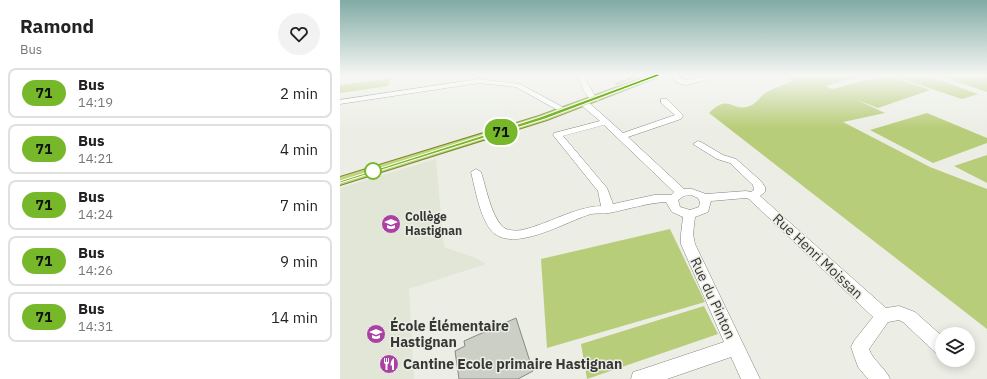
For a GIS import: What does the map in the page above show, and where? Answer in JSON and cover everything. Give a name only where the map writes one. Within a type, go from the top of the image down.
[{"type":"main road","points":[[340,181],[480,138],[584,104],[612,93]]},
{"type":"street","points":[[340,102],[402,93]]},
{"type":"street","points":[[532,93],[564,110]]},
{"type":"street","points":[[589,93],[592,98],[595,99]]},
{"type":"street","points":[[622,136],[678,117],[678,113],[664,101]]},
{"type":"street","points":[[584,104],[622,136],[678,195]]},
{"type":"street","points":[[606,122],[556,135],[603,190],[608,209]]},
{"type":"street","points":[[476,172],[493,224],[499,232],[512,235],[522,235],[590,210],[608,209],[692,192],[704,198],[746,194],[753,196],[759,192],[760,187],[757,183],[733,161],[720,157],[698,144]]},
{"type":"street","points":[[678,195],[672,201],[674,207],[680,212],[689,214],[700,212],[704,209],[706,202],[704,198]]},
{"type":"street","name":"Rue Henri Moissan","points":[[753,196],[883,316]]},
{"type":"street","name":"Rue du Pinton","points":[[689,214],[687,234],[688,244],[751,379]]},
{"type":"street","points":[[881,379],[864,361],[860,347],[883,316],[899,313],[909,317],[935,341]]},
{"type":"street","points":[[640,379],[736,347]]},
{"type":"shaded area","name":"Collège Hastignan","points":[[436,159],[444,247],[476,258],[486,264],[409,289],[414,379],[340,379],[340,188]]},
{"type":"green space","points":[[766,93],[922,93],[878,108],[855,99],[885,113],[843,122],[930,167],[987,189],[987,329],[709,113],[721,104],[729,104],[737,107],[750,106]]},
{"type":"green space","points":[[943,93],[978,94],[962,99]]},
{"type":"green space","points":[[927,113],[987,138],[987,143],[933,163],[870,130]]},
{"type":"green space","points":[[987,155],[987,183],[954,166]]},
{"type":"green space","points":[[670,229],[705,302],[547,348],[541,259]]},
{"type":"green space","points":[[704,306],[718,334],[587,379],[581,344]]},
{"type":"building","points":[[516,318],[533,371],[518,379],[459,379],[455,351],[465,346],[464,341]]},
{"type":"bus line","name":"71","points":[[340,181],[542,118],[613,93]]},
{"type":"place","name":"Collège Hastignan","points":[[391,224]]},
{"type":"place","name":"École Élémentaire Hastignan","points":[[376,334]]},
{"type":"place","name":"Cantine Ecole primaire Hastignan","points":[[389,364]]}]
